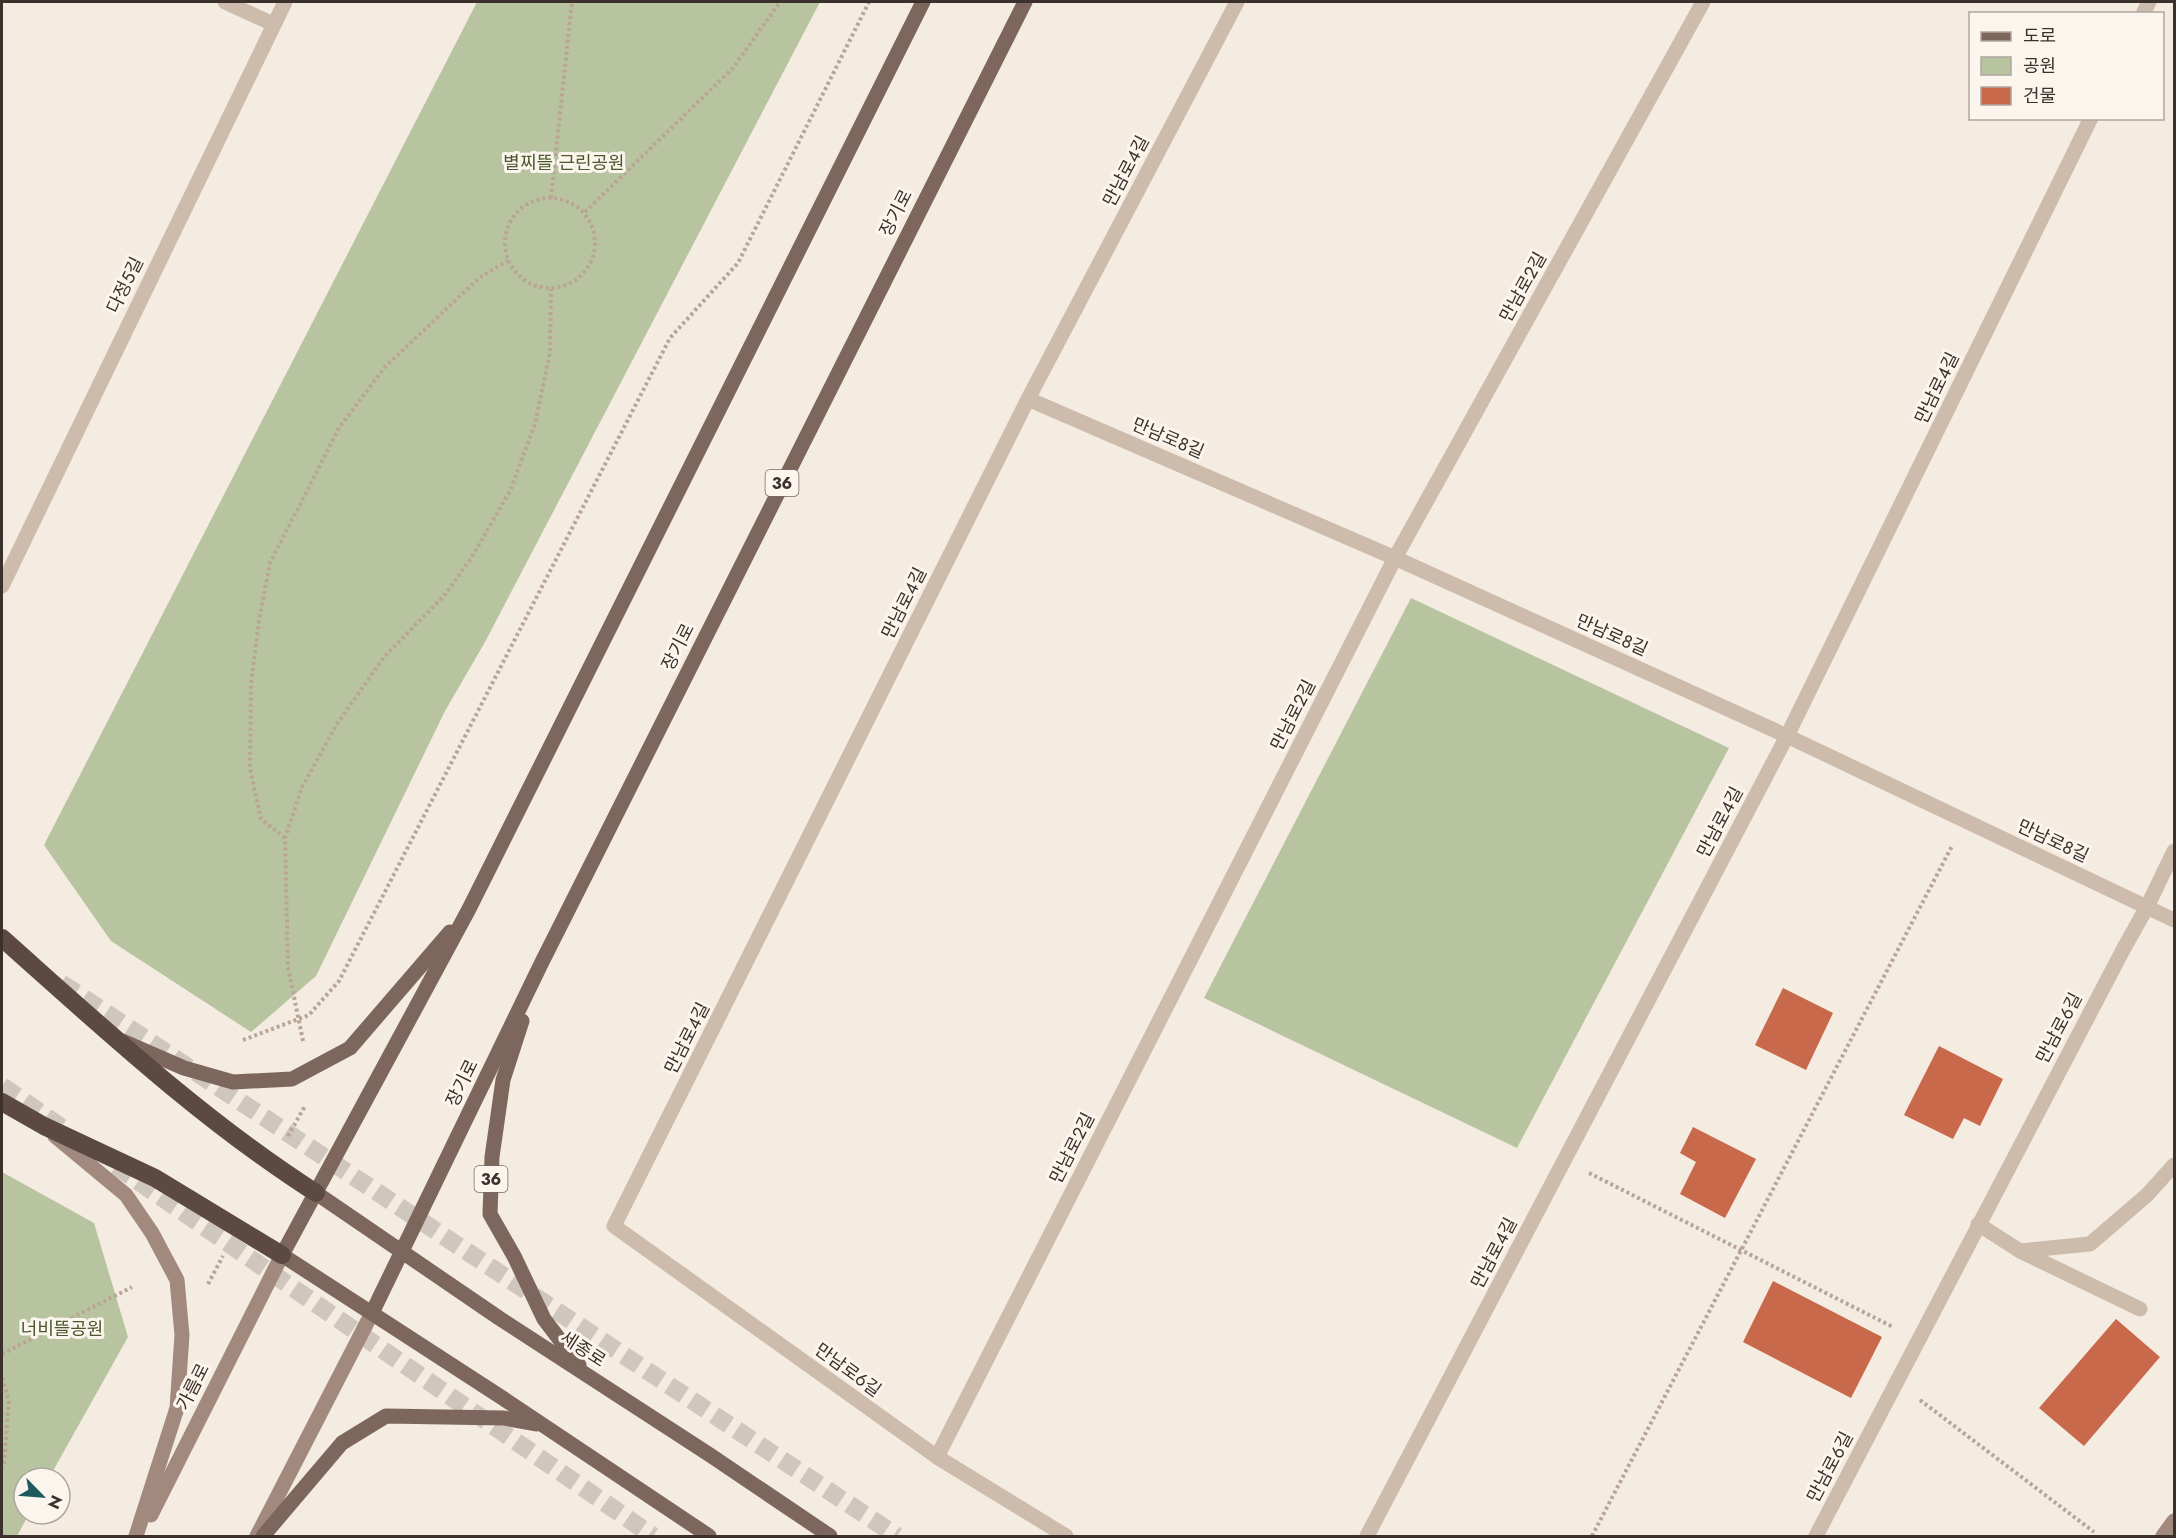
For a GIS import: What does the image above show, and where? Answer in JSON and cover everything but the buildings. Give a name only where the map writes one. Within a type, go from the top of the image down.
[{"type":"highway","points":[[2,938],[115,1037],[272,1165],[316,1193]]},
{"type":"highway","points":[[2,1102],[44,1126],[155,1178],[282,1255]]},
{"type":"main road","points":[[709,1536],[282,1255],[469,909],[923,2]]},
{"type":"main road","name":"장기로","points":[[372,1313],[541,964],[1025,2]]},
{"type":"main road","points":[[115,1037],[184,1068],[233,1082],[292,1079],[350,1048],[469,909]]},
{"type":"main road","name":"36","points":[[541,964],[503,1080],[492,1157],[490,1214],[514,1256],[544,1318],[586,1374]]},
{"type":"main road","name":"세종로","points":[[316,1193],[830,1536]]},
{"type":"main road","points":[[263,1536],[342,1443],[386,1416],[504,1418],[544,1426]]},
{"type":"street","points":[[225,2],[273,24]]},
{"type":"street","name":"다정5길","points":[[2,586],[285,2]]},
{"type":"street","name":"만남로4길","points":[[614,1226],[1028,399],[1237,2]]},
{"type":"street","name":"만남로2길","points":[[937,1457],[1395,558],[1703,2]]},
{"type":"street","name":"만남로4길","points":[[1367,1536],[1787,736],[2090,120]]},
{"type":"street","name":"만남로8길","points":[[1028,399],[1395,558],[1787,736],[2175,920]]},
{"type":"street","name":"만남로6길","points":[[1816,1536],[2175,850]]},
{"type":"street","points":[[44,1126],[126,1195],[152,1233],[177,1280],[182,1335],[177,1408],[138,1536]]},
{"type":"street","points":[[2020,1251],[2090,1244],[2147,1195],[2175,1165]]},
{"type":"street","points":[[1978,1224],[2020,1251],[2140,1309]]},
{"type":"street","name":"만남로6길","points":[[614,1226],[937,1457],[1066,1536]]},
{"type":"street","name":"가름로","points":[[138,1536],[282,1255]]},
{"type":"street","points":[[257,1536],[372,1313]]},
{"type":"street","points":[[2163,1536],[2175,1521]]},
{"type":"path","points":[[551,198],[572,2]]},
{"type":"path","points":[[585,212],[733,68],[780,2]]},
{"type":"path","points":[[243,1040],[309,1015],[339,981],[670,338],[738,263],[869,2]]},
{"type":"path","points":[[551,198],[572,202],[585,212],[593,225],[597,240],[595,256],[588,269],[577,280],[563,287],[551,289],[534,286],[521,278],[512,267],[506,254],[505,239],[508,224],[517,212],[528,203],[551,198]]},
{"type":"path","points":[[285,838],[261,819],[250,768],[251,683],[270,563],[339,428],[385,367],[479,278],[509,261]]},
{"type":"path","points":[[297,1020],[288,966],[285,838],[302,787],[338,724],[384,657],[442,597],[470,560],[510,491],[535,424],[546,372],[550,352],[551,289]]},
{"type":"path","points":[[1592,1536],[1954,842]]},
{"type":"path","points":[[272,1165],[310,1097]]},
{"type":"path","points":[[1584,1170],[1894,1328]]},
{"type":"path","points":[[205,1290],[238,1228]]},
{"type":"path","points":[[2,1354],[132,1287]]},
{"type":"path","points":[[2,1378],[9,1401],[2,1468]]},
{"type":"path","points":[[1915,1396],[2094,1532]]},
{"type":"green space","name":"별찌뜰 근린공원","points":[[477,2],[820,2],[485,642],[445,711],[316,976],[251,1032],[111,941],[44,845]]},
{"type":"green space","points":[[1411,598],[1729,748],[1517,1148],[1204,998]]},
{"type":"green space","name":"너비뜰공원","points":[[2,1172],[94,1223],[128,1337],[56,1466],[12,1466],[12,1526],[22,1526],[17,1536],[2,1536]]},
{"type":"tunnel","points":[[61,983],[897,1536]]},
{"type":"tunnel","points":[[2,1086],[64,1129]]},
{"type":"tunnel","points":[[116,1166],[653,1536]]}]
